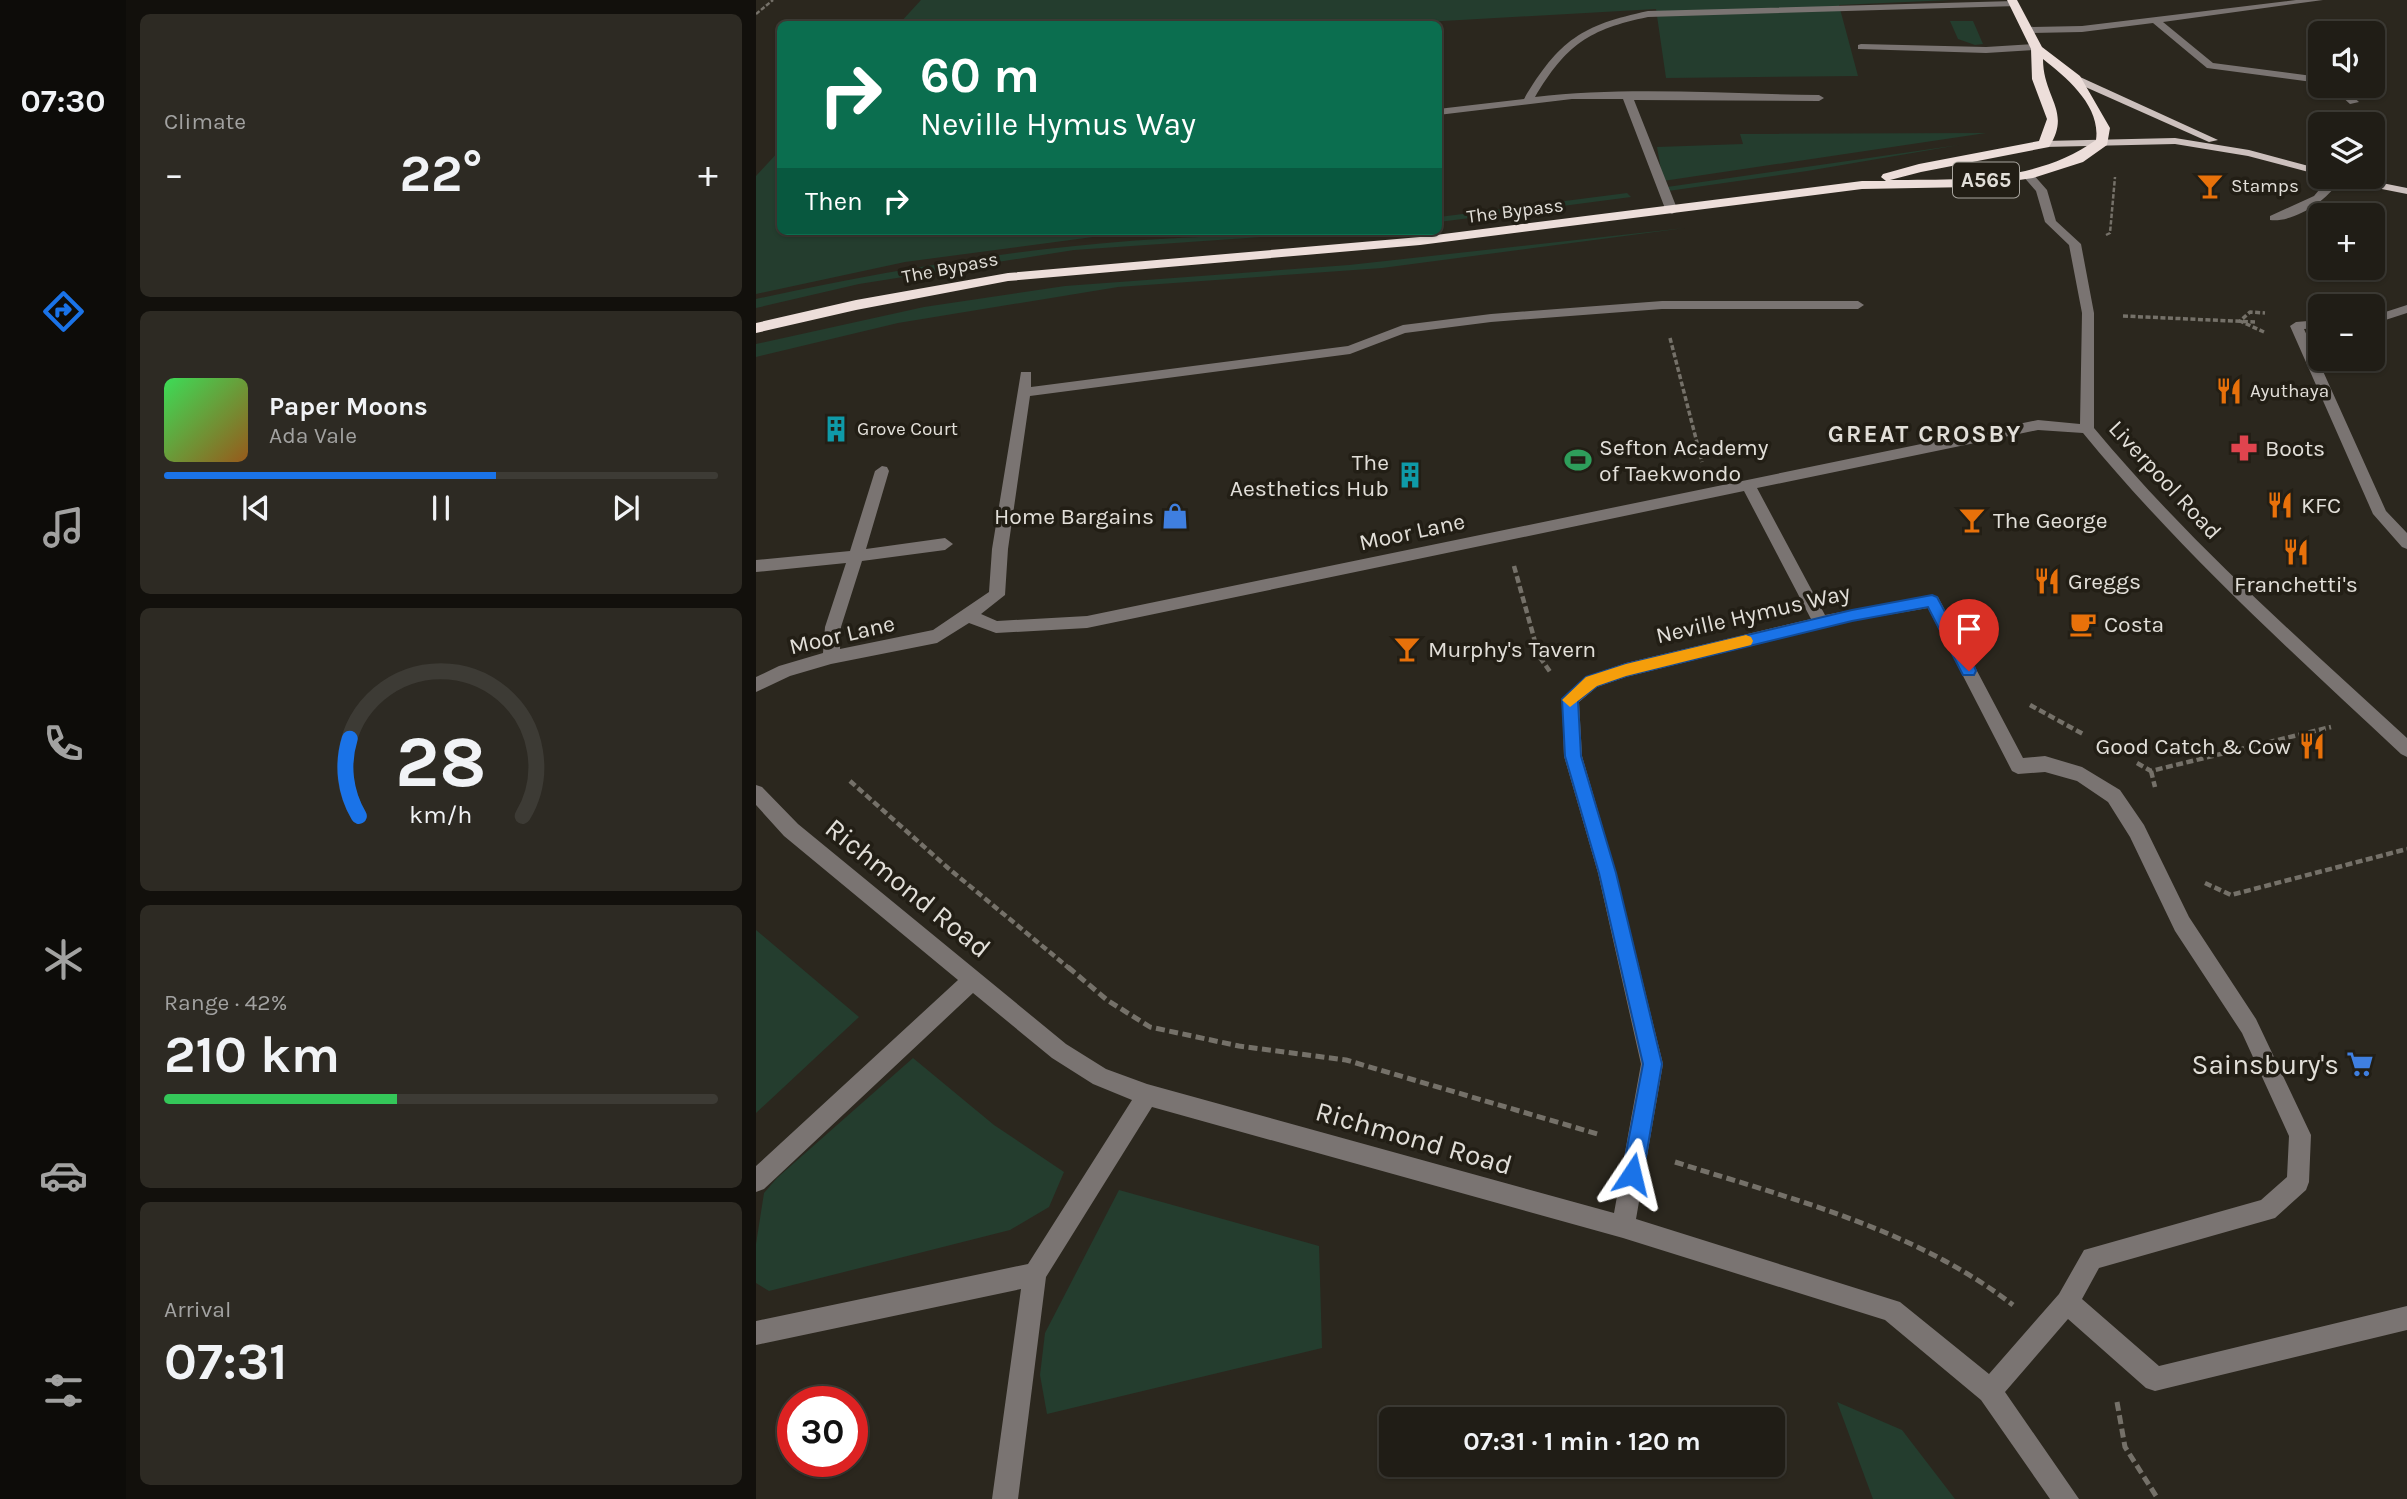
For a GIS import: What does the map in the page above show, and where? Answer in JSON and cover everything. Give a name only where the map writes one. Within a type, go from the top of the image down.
[{"type":"highway","name":"A565","points":[[2013,2],[2037,48],[2076,79],[2104,128],[2102,142]]},
{"type":"highway","name":"A565","points":[[2037,48],[2039,82],[2053,114],[2054,129],[2044,144]]},
{"type":"highway","name":"The Bypass","points":[[756,328],[856,305],[1009,277],[1420,241],[1862,185],[1970,183],[2028,174],[2078,159],[2102,142]]},
{"type":"highway","name":"The Bypass","points":[[1862,185],[1919,168],[2044,144]]},
{"type":"main road","points":[[2076,79],[2152,115],[2249,153]]},
{"type":"main road","points":[[2044,144],[2175,141],[2249,153],[2308,169]]},
{"type":"main road","points":[[2385,187],[2407,191]]},
{"type":"street","points":[[2027,30],[2082,29],[2318,0]]},
{"type":"street","points":[[1528,101],[1544,71],[1584,34],[1604,23],[1648,14],[2013,2]]},
{"type":"street","points":[[2154,19],[2210,66],[2308,78]]},
{"type":"street","points":[[1861,47],[1986,50],[2037,48]]},
{"type":"street","points":[[1442,112],[1572,96],[1819,97]]},
{"type":"street","points":[[1627,96],[1672,211]]},
{"type":"street","points":[[2349,98],[2354,102]]},
{"type":"street","points":[[2028,174],[2040,190],[2051,222],[2075,244]]},
{"type":"street","points":[[2274,218],[2323,197],[2330,189]]},
{"type":"street","name":"Liverpool Road","points":[[2075,244],[2088,313],[2087,429],[2146,498],[2279,630],[2407,749]]},
{"type":"street","points":[[1025,392],[1350,350],[1402,329],[1491,318],[1662,305],[1858,305]]},
{"type":"street","points":[[2385,316],[2407,309]]},
{"type":"street","points":[[2308,325],[2296,326],[2308,353]]},
{"type":"street","points":[[2316,371],[2380,514],[2407,543]]},
{"type":"street","points":[[969,616],[997,595],[1000,549],[1026,375]]},
{"type":"street","name":"Moor Lane","points":[[756,684],[785,671],[831,657],[927,640],[948,631],[969,616],[996,628],[1087,622],[2038,425],[2087,429]]},
{"type":"street","points":[[831,657],[833,627],[882,471]]},
{"type":"street","points":[[1748,485],[1821,623]]},
{"type":"street","points":[[756,566],[945,544]]},
{"type":"street","name":"Neville Hymus Way","points":[[1570,699],[1591,682],[1626,670],[1821,623],[1932,601],[2018,766],[2045,764],[2082,775],[2114,796],[2137,831],[2182,924],[2249,1026],[2300,1135],[2298,1182],[2267,1210],[2092,1258],[2067,1302],[1990,1391]]},
{"type":"street","points":[[1570,699],[1573,756],[1607,873],[1652,1064],[1623,1227]]},
{"type":"street","name":"Richmond Road","points":[[756,793],[790,830],[1059,1051],[1100,1077],[1147,1095],[1623,1227],[1892,1310],[1990,1391],[2066,1499]]},
{"type":"street","points":[[756,1181],[973,980]]},
{"type":"street","points":[[1004,1499],[1035,1274],[1147,1095]]},
{"type":"street","points":[[756,1333],[1035,1274]]},
{"type":"street","points":[[2067,1302],[2155,1378],[2407,1318]]},
{"type":"path","points":[[756,14],[773,0]]},
{"type":"path","points":[[2075,244],[2110,233],[2115,176]]},
{"type":"path","points":[[1662,305],[1700,458],[1713,493]]},
{"type":"path","points":[[2088,313],[2255,322]]},
{"type":"path","points":[[1506,536],[1539,656],[1570,699]]},
{"type":"path","points":[[2022,701],[2092,739]]},
{"type":"path","points":[[2127,758],[2151,771],[2325,729],[2367,709]]},
{"type":"path","points":[[850,781],[948,869],[1107,1000],[1150,1027],[1239,1046],[1346,1060],[1515,1111],[1583,1128],[1707,1174],[1865,1223],[1991,1288],[2043,1328]]},
{"type":"path","points":[[2198,879],[2231,895],[2407,849]]},
{"type":"path","points":[[2114,1388],[2125,1447],[2158,1499]]},
{"type":"green space","points":[[921,0],[1951,0],[1839,5],[1858,76],[1666,78],[1656,9],[1442,21],[902,21]]},
{"type":"green space","points":[[1950,21],[1973,21],[1983,44],[1975,45],[1958,39]]},
{"type":"green space","points":[[1986,133],[1663,181],[1657,147],[1743,144],[1740,134]]},
{"type":"green space","points":[[1959,145],[1668,191],[1667,187]]},
{"type":"green space","points":[[777,153],[777,235],[1108,235],[905,262],[756,294],[756,176]]},
{"type":"green space","points":[[1627,193],[1631,197],[1442,222],[1442,217]]},
{"type":"green space","points":[[1685,228],[1382,268],[1118,287],[898,323],[756,357],[756,344],[924,307],[1065,286],[1349,265]]},
{"type":"green space","points":[[1290,235],[1074,250],[859,284],[756,308],[756,299],[895,271],[1082,245],[1173,238]]},
{"type":"green space","points":[[756,930],[859,1017],[756,1113]]},
{"type":"green space","points":[[913,1058],[994,1125],[1064,1172],[1049,1207],[1010,1230],[769,1291],[756,1283],[756,1244],[764,1193],[777,1178]]},
{"type":"green space","points":[[1119,1190],[1319,1246],[1322,1348],[1047,1414],[1040,1375],[1045,1333]]},
{"type":"green space","points":[[1837,1402],[1902,1430],[1955,1499],[1873,1499]]},
{"type":"slow traffic","points":[[1570,700],[1591,682],[1626,670],[1746,641]]},
{"type":"place","name":"Stamps","points":[[2210,186]]},
{"type":"place","name":"Ayuthaya","points":[[2229,391]]},
{"type":"place","name":"Grove Court","points":[[836,429]]},
{"type":"place","name":"Boots","points":[[2244,448]]},
{"type":"place","name":"Sefton Academy of Taekwondo","points":[[1578,460]]},
{"type":"place","name":"The Aesthetics Hub","points":[[1410,475]]},
{"type":"place","name":"KFC","points":[[2280,505]]},
{"type":"place","name":"Home Bargains","points":[[1175,516]]},
{"type":"place","name":"The George","points":[[1972,520]]},
{"type":"place","name":"Franchetti's","points":[[2296,552]]},
{"type":"place","name":"Greggs","points":[[2047,581]]},
{"type":"place","name":"Costa","points":[[2083,624]]},
{"type":"place","name":"Murphy's Tavern","points":[[1407,649]]},
{"type":"place","name":"Good Catch & Cow","points":[[2312,746]]},
{"type":"place","name":"Sainsbury's","points":[[2360,1064]]},
{"type":"district","name":"GREAT CROSBY","points":[[1925,434]]},
{"type":"route","points":[[1632,1174],[1647,1104],[1652,1064],[1647,1033],[1607,873],[1573,756],[1570,699],[1591,682],[1626,670],[1852,615],[1932,601],[1969,671]]}]
